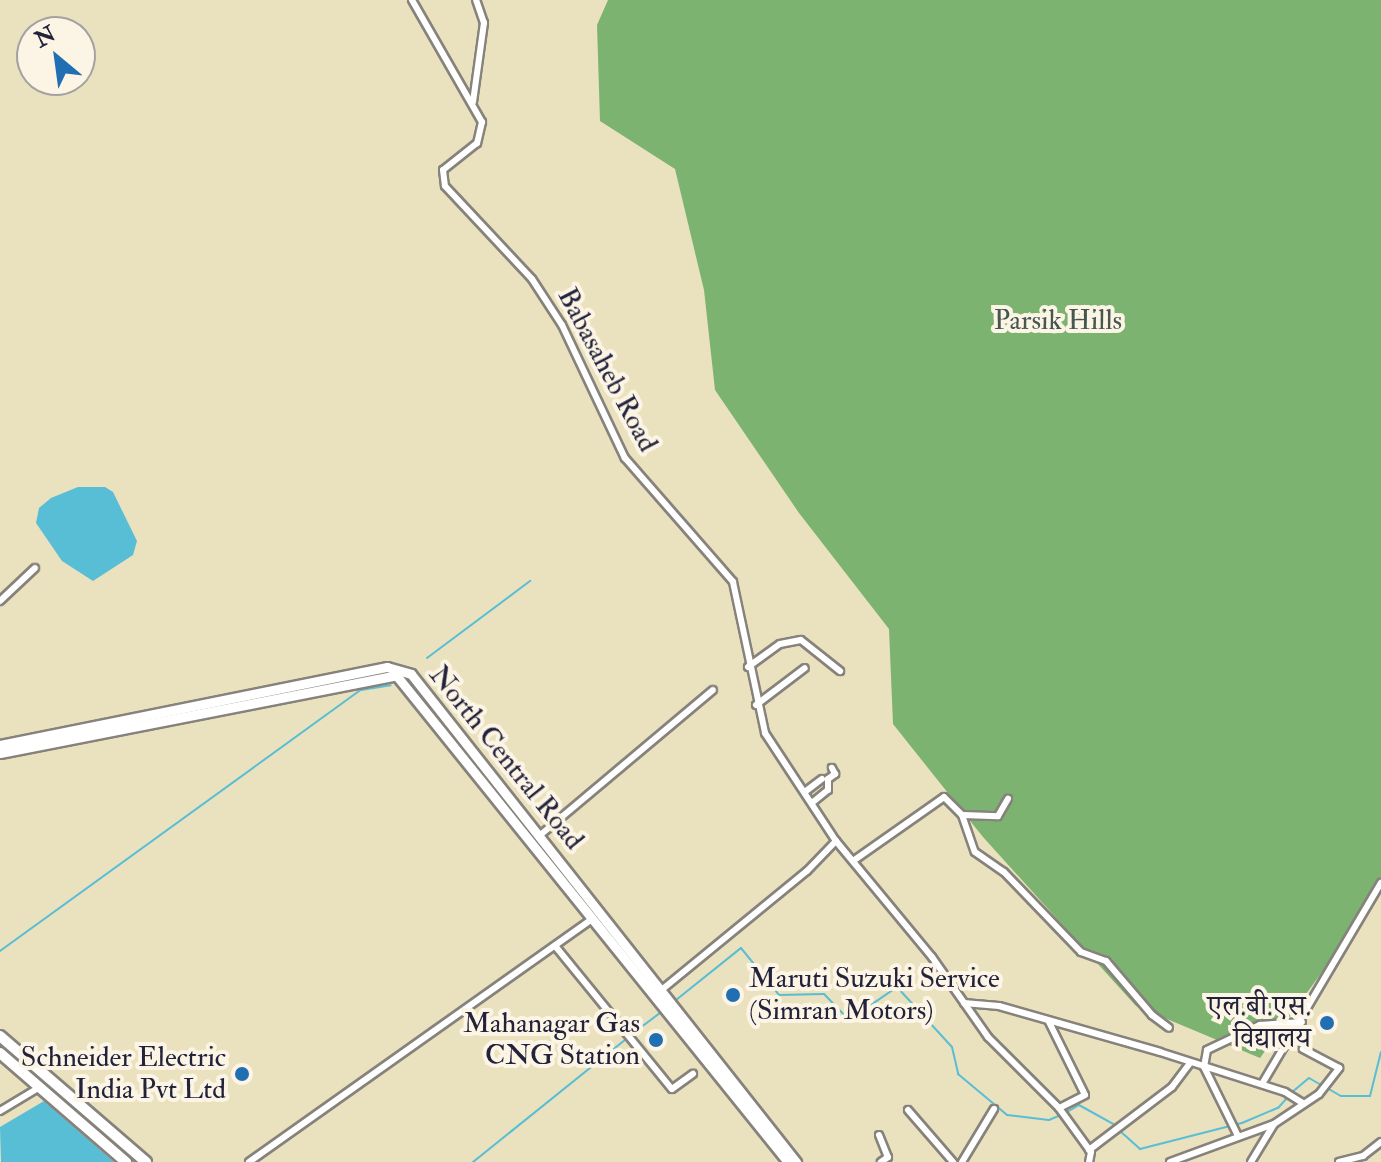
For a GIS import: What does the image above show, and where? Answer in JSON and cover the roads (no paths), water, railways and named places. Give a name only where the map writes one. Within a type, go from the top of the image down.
[{"type":"main road","name":"North Central Road","points":[[0,745],[387,667],[398,672],[420,685],[536,838],[662,993],[788,1162]]},
{"type":"main road","name":"North Central Road","points":[[0,753],[398,672]]},
{"type":"main road","name":"North Central Road","points":[[662,993],[796,1162]]},
{"type":"main road","points":[[0,1036],[146,1162]]},
{"type":"main road","points":[[0,1053],[126,1162]]},
{"type":"street","name":"Babasaheb Road","points":[[412,0],[473,103],[482,133],[443,170],[445,186],[532,279],[562,325],[625,458],[733,582],[743,616],[748,667],[756,705],[765,733],[836,841],[988,1037],[1059,1108],[1089,1150]]},
{"type":"street","points":[[473,103],[484,23],[476,0]]},
{"type":"street","points":[[0,600],[35,568]]},
{"type":"street","points":[[748,667],[780,644],[801,640],[840,671]]},
{"type":"street","points":[[756,705],[805,668]]},
{"type":"street","points":[[536,838],[713,690]]},
{"type":"street","points":[[813,802],[828,790],[828,779],[835,774],[832,768]]},
{"type":"street","points":[[806,791],[822,779]]},
{"type":"street","points":[[853,861],[926,805],[944,797],[962,815],[975,852],[1004,872],[1081,952],[1106,961],[1152,1015],[1169,1028]]},
{"type":"street","points":[[962,815],[998,816],[1008,799]]},
{"type":"street","points":[[662,993],[807,871],[836,841]]},
{"type":"street","points":[[1262,1084],[1302,1022],[1381,883]]},
{"type":"street","points":[[249,1162],[556,947],[597,914]]},
{"type":"street","points":[[556,947],[672,1089],[693,1074]]},
{"type":"street","points":[[964,1003],[999,1006],[1262,1084],[1294,1096],[1304,1104]]},
{"type":"street","points":[[1049,1022],[1085,1095],[1059,1108]]},
{"type":"street","points":[[1238,1136],[1204,1067],[1207,1050],[1260,1025],[1302,1022]]},
{"type":"street","points":[[1170,1162],[1274,1124],[1319,1094],[1339,1068],[1303,1049]]},
{"type":"street","points":[[1089,1162],[1089,1150],[1172,1087],[1190,1063]]},
{"type":"street","points":[[0,1111],[40,1087]]},
{"type":"street","points":[[962,1162],[994,1109]]},
{"type":"street","points":[[908,1110],[953,1162]]},
{"type":"street","points":[[1251,1162],[1274,1124]]},
{"type":"street","points":[[879,1135],[888,1157],[881,1162]]},
{"type":"street","points":[[1339,1162],[1364,1159],[1381,1142]]},
{"type":"water","points":[[78,487],[105,487],[113,492],[137,541],[133,555],[93,581],[62,561],[36,523],[39,508],[51,498]]},
{"type":"water","points":[[44,1101],[114,1162],[1,1162],[0,1127]]},
{"type":"waterway","points":[[427,658],[530,581]]},
{"type":"waterway","points":[[0,951],[361,690],[391,685]]},
{"type":"waterway","points":[[676,1000],[741,948],[779,995],[824,994],[849,1020],[897,987],[952,1047],[958,1074],[1007,1115],[1049,1120],[1061,1115]]},
{"type":"waterway","points":[[636,1031],[661,1012]]},
{"type":"waterway","points":[[473,1162],[626,1039]]},
{"type":"waterway","points":[[1327,1088],[1341,1096],[1370,1096],[1381,1052]]},
{"type":"waterway","points":[[1291,1093],[1309,1078],[1321,1085]]},
{"type":"waterway","points":[[1120,1131],[1140,1149],[1242,1123],[1278,1108],[1287,1098]]},
{"type":"waterway","points":[[1067,1112],[1079,1105],[1117,1126]]},
{"type":"place","name":"Maruti Suzuki Service (Simran Motors)","points":[[733,995]]},
{"type":"place","name":"एल.बी.एस. विद्यालय","points":[[1327,1023]]},
{"type":"place","name":"Mahanagar Gas CNG Station","points":[[656,1040]]},
{"type":"place","name":"Schneider Electric India Pvt Ltd","points":[[242,1074]]},
{"type":"park label","name":"Parsik Hills","points":[[1058,321]]}]
